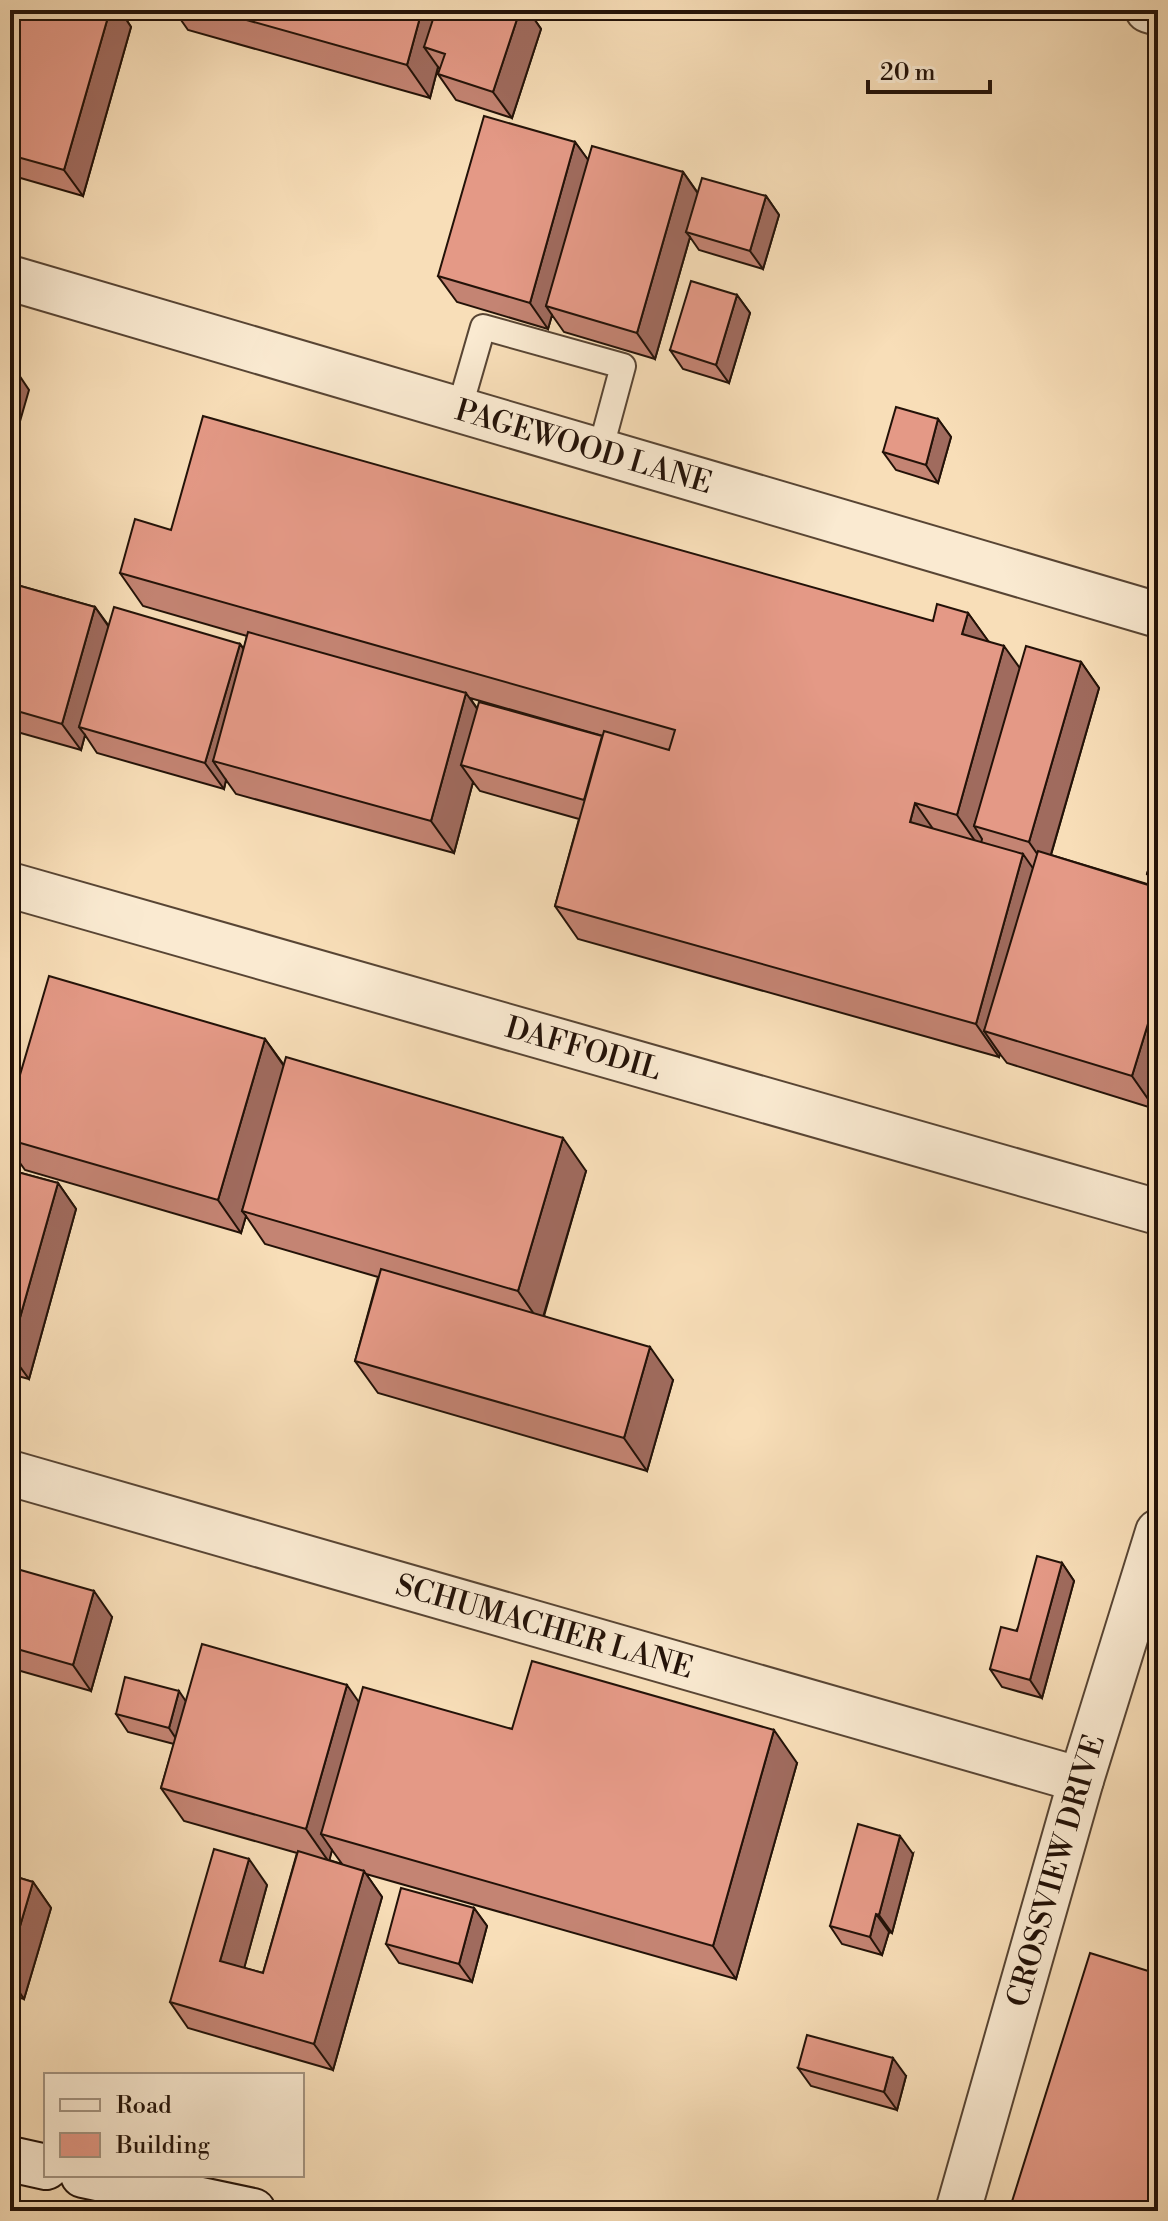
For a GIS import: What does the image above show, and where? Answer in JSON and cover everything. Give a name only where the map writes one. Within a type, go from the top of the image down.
[{"type":"street","points":[[1148,10],[1158,13]]},
{"type":"street","name":"PAGEWOOD LANE","points":[[10,278],[1158,615]]},
{"type":"street","name":"DAFFODIL","points":[[10,885],[1158,1212]]},
{"type":"street","name":"SCHUMACHER LANE","points":[[10,1473],[1081,1780]]},
{"type":"street","name":"CROSSVIEW DRIVE","points":[[958,2211],[1081,1780],[1158,1532]]},
{"type":"street","points":[[10,2159],[44,2167]]},
{"type":"street","points":[[92,2177],[253,2211]]},
{"type":"lane","points":[[459,410],[483,327],[623,366],[600,451]]},
{"type":"building","points":[[10,10],[110,10],[64,170],[10,155]]},
{"type":"building","points":[[211,10],[422,10],[407,65]]},
{"type":"building","points":[[436,10],[520,10],[493,92],[438,74],[445,54],[424,47]]},
{"type":"building","points":[[484,116],[575,142],[530,303],[438,276]]},
{"type":"building","points":[[592,146],[683,172],[637,333],[546,306]]},
{"type":"building","points":[[702,178],[766,196],[750,251],[686,232]]},
{"type":"building","points":[[691,281],[737,295],[716,365],[670,350]]},
{"type":"building","points":[[896,407],[938,419],[926,465],[883,452]]},
{"type":"building","points":[[203,416],[933,621],[937,604],[968,613],[962,634],[1004,646],[957,815],[915,803],[910,822],[1023,854],[976,1024],[555,906],[604,731],[669,750],[675,730],[120,573],[135,519],[171,530]]},
{"type":"building","points":[[10,583],[95,607],[62,724],[10,709]]},
{"type":"building","points":[[114,607],[240,644],[205,763],[79,727]]},
{"type":"building","points":[[248,632],[466,693],[431,821],[213,761]]},
{"type":"building","points":[[1026,646],[1081,662],[1029,842],[974,826]]},
{"type":"building","points":[[479,702],[602,736],[584,800],[461,765]]},
{"type":"building","points":[[1158,839],[1158,878],[1147,874]]},
{"type":"building","points":[[1038,851],[1158,888],[1158,991],[1132,1076],[984,1031]]},
{"type":"building","points":[[49,976],[265,1039],[218,1200],[10,1140],[10,1109]]},
{"type":"building","points":[[286,1057],[563,1138],[518,1291],[242,1211]]},
{"type":"building","points":[[10,1170],[58,1183],[10,1353]]},
{"type":"building","points":[[381,1269],[650,1347],[624,1438],[355,1361]]},
{"type":"building","points":[[1037,1556],[1062,1563],[1030,1680],[990,1669],[1001,1627],[1017,1631]]},
{"type":"building","points":[[10,1567],[94,1591],[73,1665],[10,1647]]},
{"type":"building","points":[[202,1644],[347,1685],[306,1829],[161,1788]]},
{"type":"building","points":[[532,1661],[774,1730],[713,1946],[321,1834],[363,1687],[512,1729]]},
{"type":"building","points":[[125,1677],[179,1691],[169,1728],[116,1714]]},
{"type":"building","points":[[858,1824],[900,1836],[870,1937],[830,1926]]},
{"type":"building","points":[[214,1849],[249,1859],[220,1961],[263,1973],[298,1851],[364,1871],[314,2044],[170,2002]]},
{"type":"building","points":[[10,1875],[33,1882],[10,1960]]},
{"type":"building","points":[[401,1888],[474,1908],[459,1964],[386,1944]]},
{"type":"building","points":[[1090,1953],[1158,1974],[1158,2196],[1153,2211],[1009,2211]]},
{"type":"building","points":[[807,2035],[893,2058],[884,2092],[798,2068]]}]
